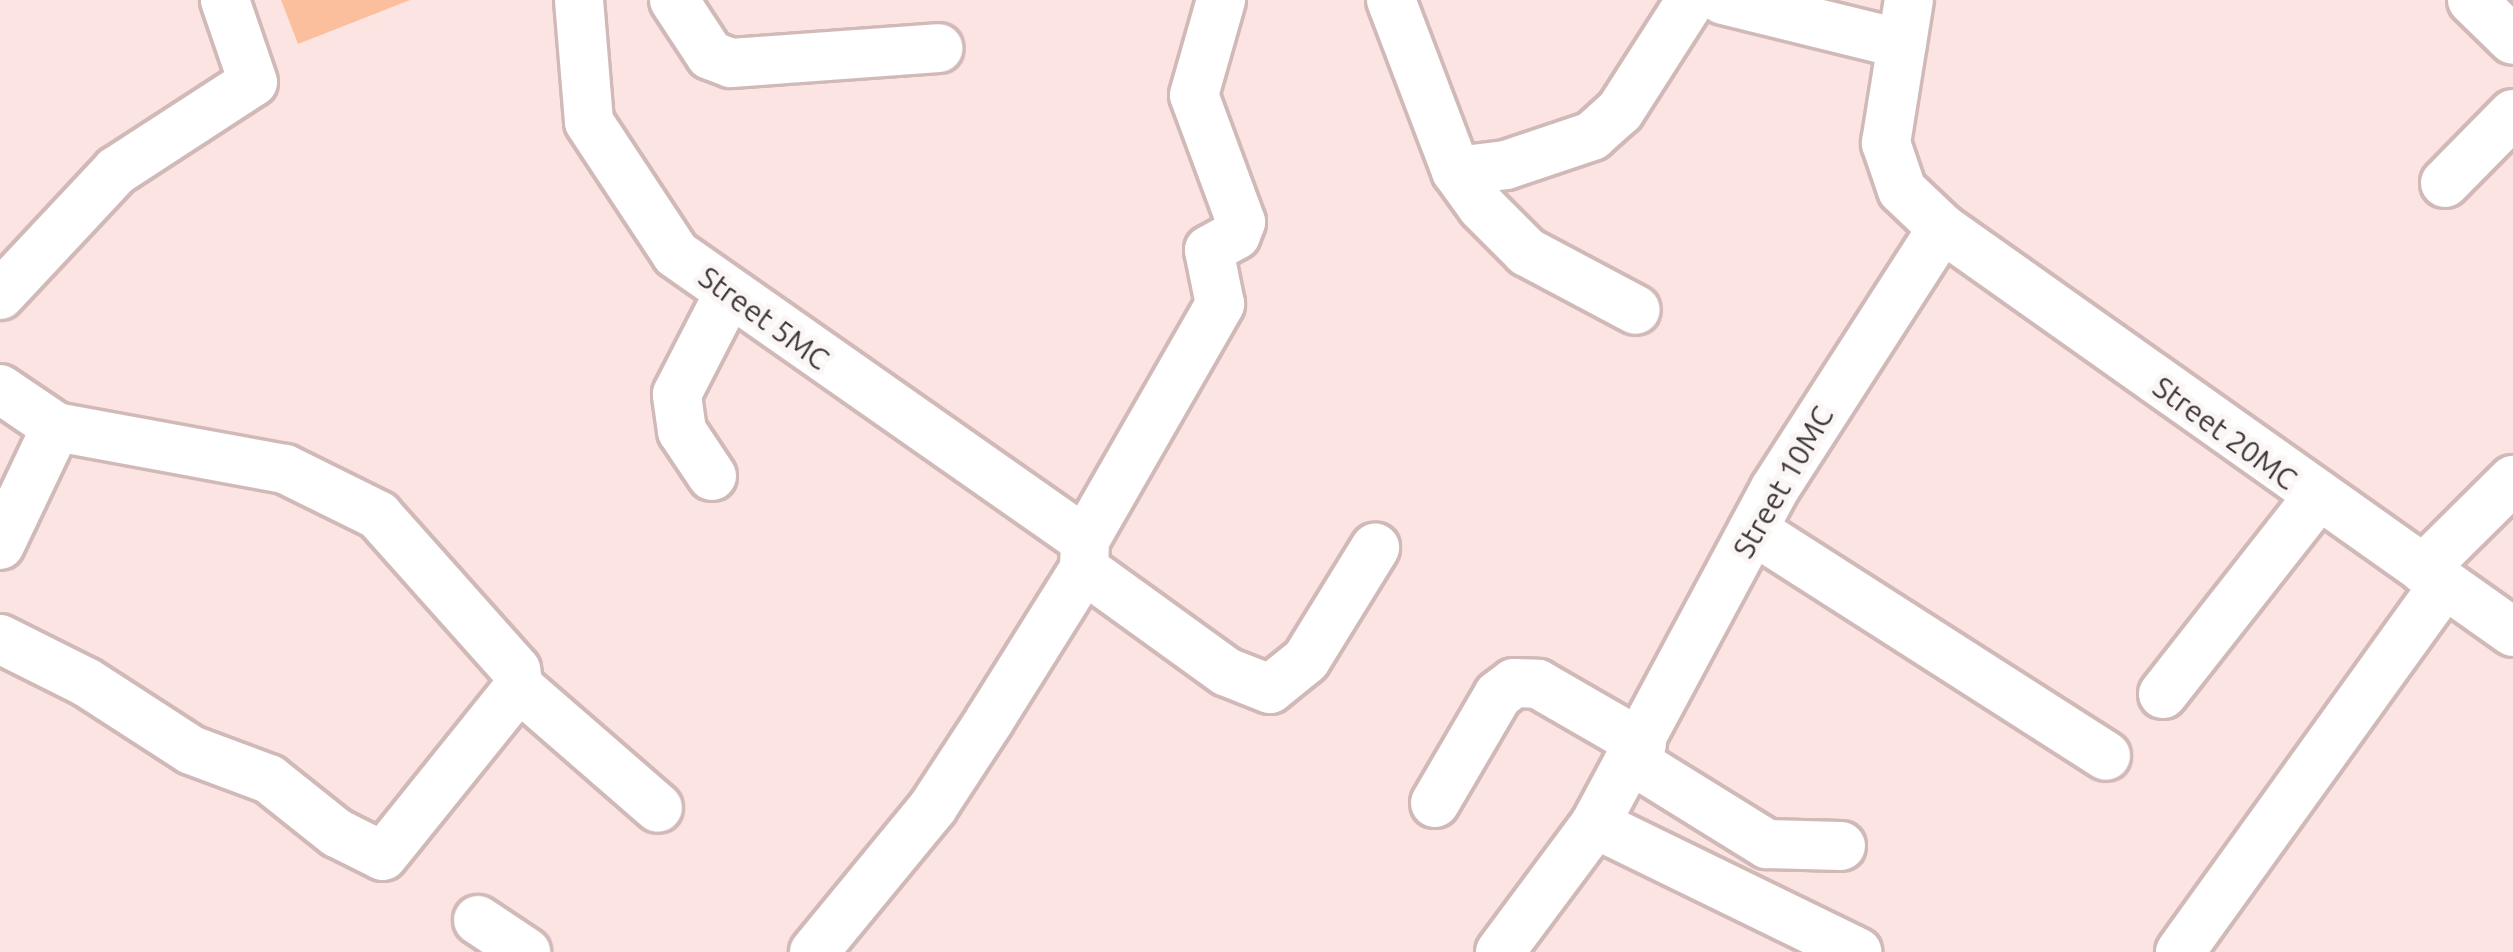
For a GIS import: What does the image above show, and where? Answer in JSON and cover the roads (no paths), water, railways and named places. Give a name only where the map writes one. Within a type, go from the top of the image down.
[{"type":"street","points":[[4,280],[116,171],[253,82],[225,0]]},
{"type":"street","name":"Street 5MC","points":[[579,0],[589,122],[676,254],[1084,555],[1227,672],[1270,689],[1306,660],[1375,548]]},
{"type":"street","points":[[674,0],[710,55],[731,62],[938,48]]},
{"type":"street","points":[[814,952],[933,807],[1084,555],[1220,304],[1209,250],[1235,235],[1241,222],[1194,94],[1221,0]]},
{"type":"street","points":[[1391,0],[1456,171],[1527,252],[1636,310]]},
{"type":"street","points":[[1456,171],[1506,165],[1592,136],[1620,111],[1691,0]]},
{"type":"street","points":[[1723,0],[1906,22],[1886,143],[1901,190],[1942,228]]},
{"type":"street","points":[[2471,0],[2513,40]]},
{"type":"street","points":[[2445,183],[2513,114]]},
{"type":"street","name":"Street 20MC","points":[[1942,228],[2316,499],[2513,632]]},
{"type":"street","name":"Street 10MC","points":[[1500,952],[1594,824],[1753,530],[1942,228]]},
{"type":"street","points":[[712,476],[682,431],[677,394],[729,293]]},
{"type":"street","points":[[0,389],[56,427],[284,469],[378,515],[516,670],[519,686],[658,808]]},
{"type":"street","points":[[0,545],[56,427]]},
{"type":"street","points":[[2180,952],[2433,576],[2513,480]]},
{"type":"street","points":[[2164,694],[2316,499]]},
{"type":"street","points":[[1753,530],[2106,756]]},
{"type":"street","points":[[0,639],[191,750],[268,779],[337,833],[383,856],[519,686]]},
{"type":"street","points":[[1435,802],[1498,695],[1514,683],[1538,684],[1766,844],[1840,846]]},
{"type":"street","points":[[1594,824],[1858,952]]},
{"type":"street","points":[[478,920],[526,952]]}]
